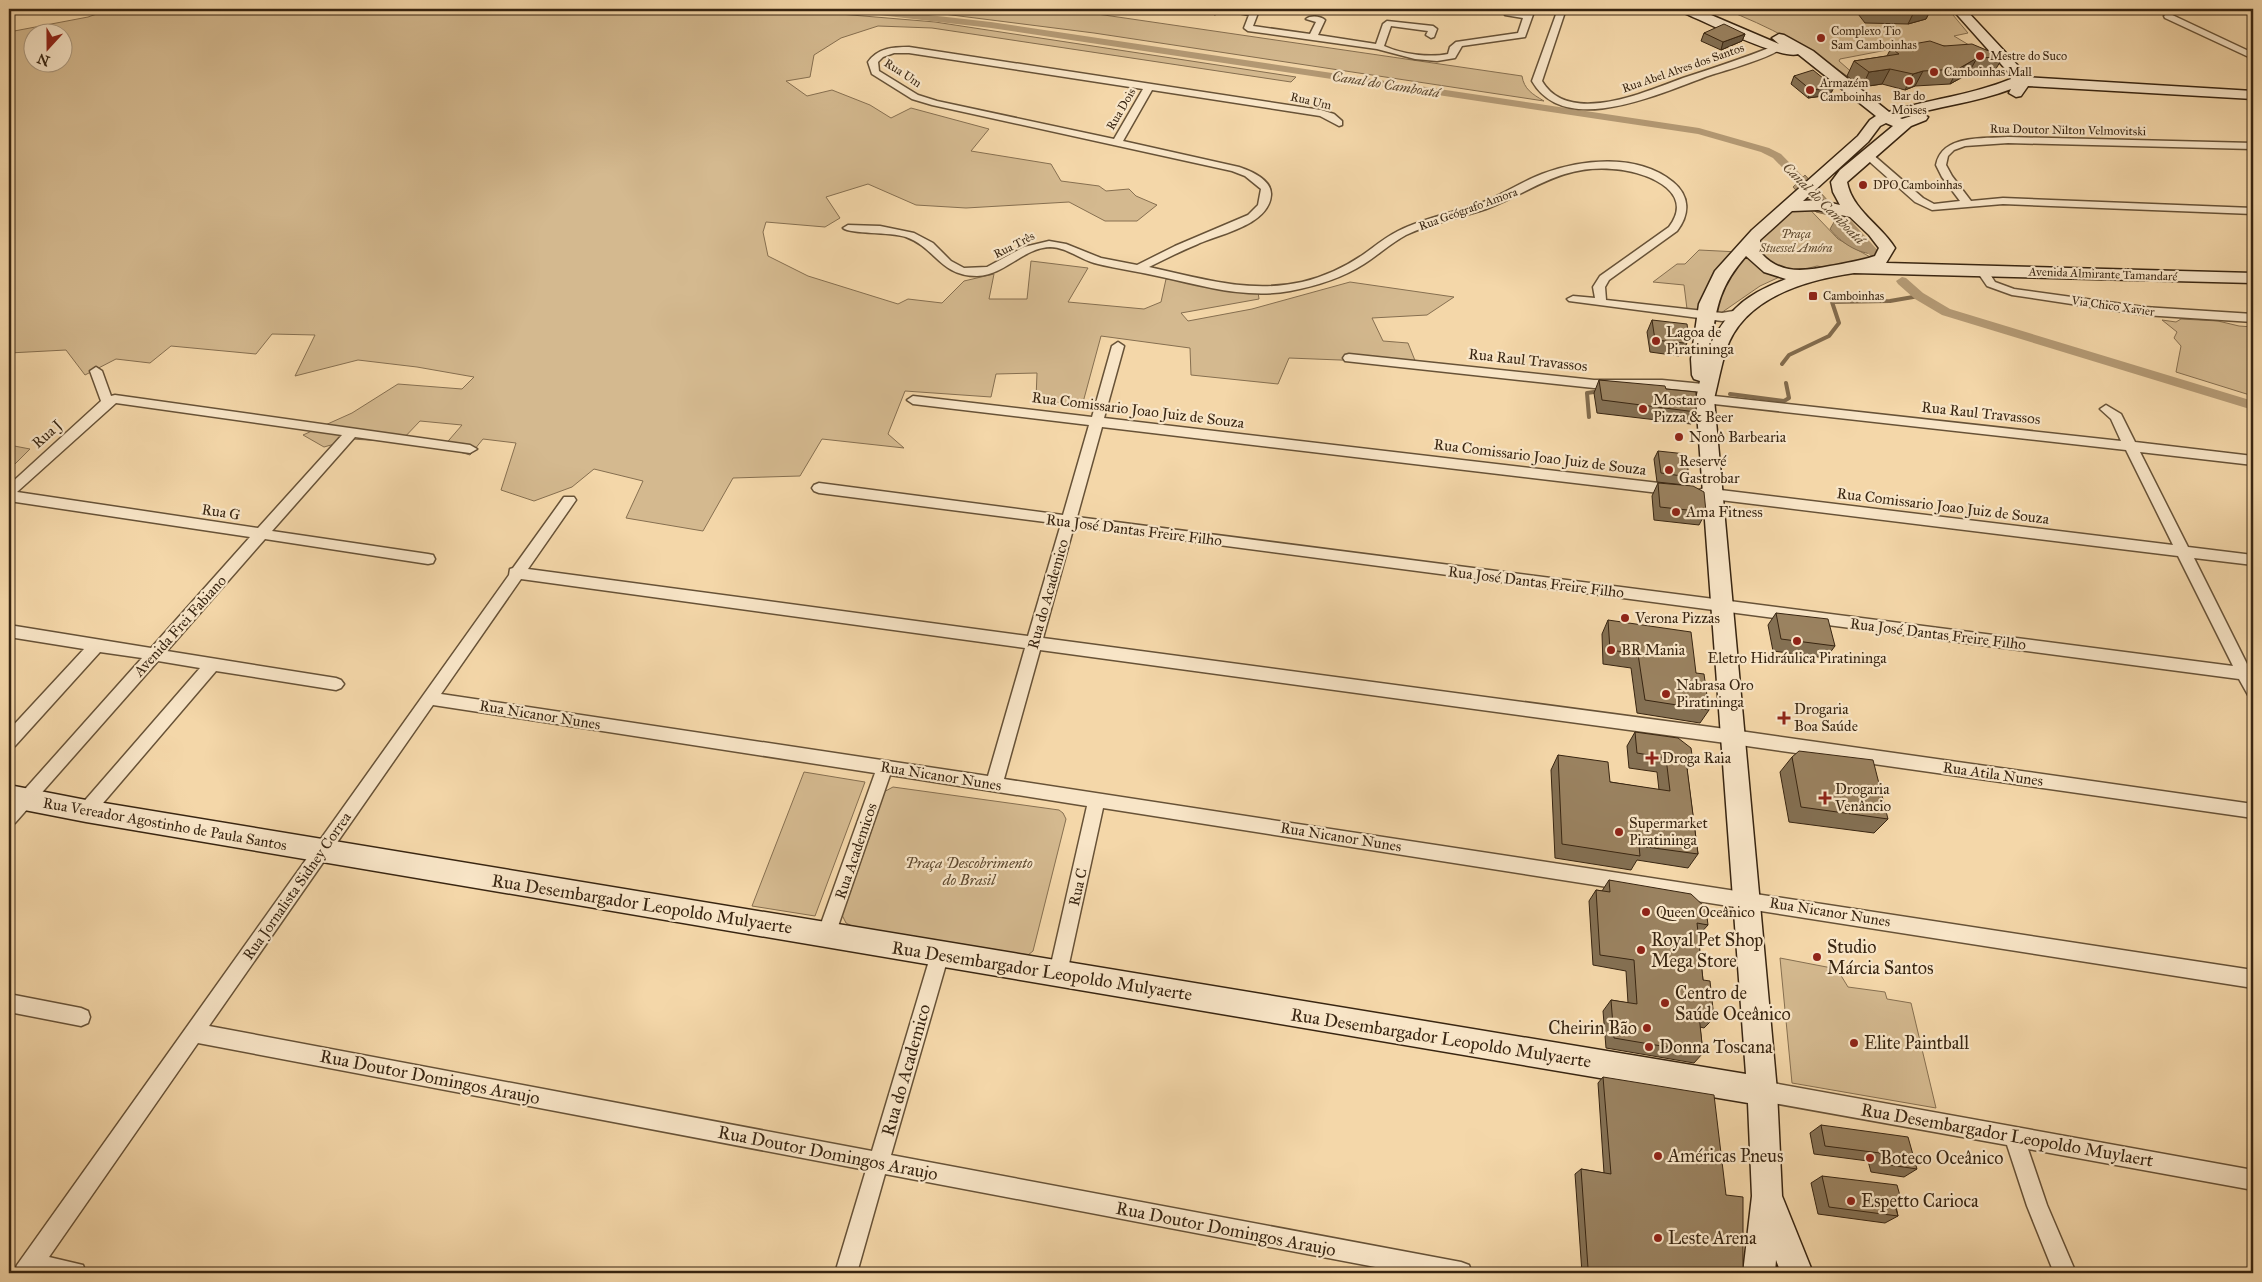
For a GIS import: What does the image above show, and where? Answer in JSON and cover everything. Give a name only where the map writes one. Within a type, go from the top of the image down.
[{"type":"street","points":[[1230,9],[1254,13],[1248,28],[1379,47],[1389,51],[1445,58],[1452,56],[1456,45],[1522,35],[1530,12],[1508,13]]},
{"type":"street","name":"Rua Abel Alves dos Santos","points":[[1562,9],[1536,81],[1544,93],[1551,97],[1586,105],[1615,104],[1762,47]]},
{"type":"street","points":[[1688,9],[1716,21],[1777,41],[1816,61],[1852,89],[1859,106],[1881,120],[1883,129],[1898,129]]},
{"type":"street","points":[[1958,9],[2008,63],[2028,76],[2059,83],[2253,103]]},
{"type":"street","points":[[2168,16],[2253,56]]},
{"type":"street","points":[[1310,19],[1321,20],[1313,37]]},
{"type":"street","points":[[1716,21],[1762,47],[1777,41]]},
{"type":"street","points":[[1379,47],[1387,24],[1390,23],[1433,29],[1430,35]]},
{"type":"street","points":[[1482,41],[1491,52]]},
{"type":"street","name":"Rua Um","points":[[1169,254],[1196,240],[1246,220],[1257,213],[1264,205],[1267,196],[1266,188],[1249,174],[1235,169],[985,116],[915,97],[875,72],[873,62],[875,57],[884,52],[909,50],[1321,113],[1331,116],[1339,123]]},
{"type":"street","points":[[2008,63],[2011,87]]},
{"type":"street","points":[[1705,393],[1700,359],[1706,316],[1711,294],[1724,271],[1752,238],[1796,203],[1816,180],[1863,139],[1881,120],[1913,109],[2011,87],[2059,83]]},
{"type":"street","name":"Rua Dois","points":[[1116,144],[1149,87]]},
{"type":"street","points":[[1854,268],[1873,264],[1882,259],[1887,250],[1885,244],[1851,211],[1842,194],[1839,182],[1898,129],[1918,118],[2011,87],[2045,90],[2253,95]]},
{"type":"street","name":"Rua Doutor Nilton Velmovitski","points":[[1967,203],[1947,177],[1941,165],[1943,154],[1950,148],[1964,143],[2008,140],[2253,146]]},
{"type":"street","points":[[1867,155],[1926,204],[1938,207],[1967,203],[2044,202],[2253,212]]},
{"type":"street","name":"Rua Geógrafo Amora","points":[[1172,276],[1212,286],[1261,290],[1317,283],[1358,263],[1401,234],[1502,200],[1543,178],[1576,167],[1620,166],[1646,172],[1666,182],[1678,194],[1682,214],[1680,221],[1673,229],[1604,278],[1599,287],[1601,303]]},
{"type":"street","points":[[1796,203],[1851,211]]},
{"type":"street","name":"Rua Três","points":[[848,228],[897,231],[915,237],[930,246],[941,260],[950,267],[964,272],[992,271],[1034,248],[1047,244],[1060,245],[1072,249],[1084,257],[1172,276]]},
{"type":"street","points":[[1752,238],[1753,254],[1767,268],[1782,274],[1809,276]]},
{"type":"street","name":"Avenida Almirante Tamandaré","points":[[1885,244],[1917,260],[1953,269]]},
{"type":"street","points":[[1138,269],[1169,254]]},
{"type":"street","points":[[1169,254],[1168,261],[1172,276]]},
{"type":"street","name":"Avenida Almirante Tamandaré","points":[[1759,1273],[1767,1196],[1762,1091],[1723,606],[1698,492],[1705,393],[1722,338],[1727,328],[1739,314],[1771,291],[1809,276],[1854,268],[2253,278]]},
{"type":"street","points":[[1705,393],[1719,374],[1736,335],[1758,311],[1776,299],[1822,281],[1895,269]]},
{"type":"street","name":"Via Chico Xavier","points":[[1982,270],[1991,284],[2012,292],[2144,312],[2253,318]]},
{"type":"street","points":[[1573,299],[1706,316],[1722,317],[1739,314]]},
{"type":"street","name":"Rua do Academico","points":[[994,784],[1118,346]]},
{"type":"street","name":"Rua Raul Travassos","points":[[1349,358],[1594,384],[1662,384],[1705,393],[2253,460]]},
{"type":"street","points":[[96,371],[108,402],[121,399],[470,449]]},
{"type":"street","name":"Rua Comissario Joao Juiz de Souza","points":[[913,400],[1698,492],[2253,560]]},
{"type":"street","name":"Rua J","points":[[9,492],[108,402]]},
{"type":"street","points":[[2106,409],[2116,417],[2183,551],[2249,674],[2253,691]]},
{"type":"street","name":"Avenida Frei Fabiano","points":[[9,818],[17,798],[154,656],[351,433]]},
{"type":"street","name":"Rua José Dantas Freire Filho","points":[[819,488],[2249,674]]},
{"type":"street","name":"Rua G","points":[[9,496],[428,559]]},
{"type":"street","name":"Rua Jornalista Sidney Correa","points":[[28,1269],[195,1033],[515,573],[569,500]]},
{"type":"street","points":[[515,573],[1733,737]]},
{"type":"street","points":[[9,631],[336,684]]},
{"type":"street","points":[[9,741],[96,646]]},
{"type":"street","points":[[86,811],[212,665]]},
{"type":"street","name":"Rua Nicanor Nunes","points":[[428,698],[1746,898],[2253,979]]},
{"type":"street","name":"Rua Atila Nunes","points":[[1733,737],[2253,811]]},
{"type":"street","name":"Rua Academicos","points":[[826,935],[885,767]]},
{"type":"street","name":"Rua Vereador Agostinho de Paula Santos","points":[[17,798],[322,851]]},
{"type":"street","name":"Rua C","points":[[1058,973],[1097,800]]},
{"type":"street","name":"Rua Desembargador Leopoldo Mulyaerte","points":[[322,851],[1762,1091]]},
{"type":"street","name":"Rua do Academico","points":[[846,1273],[940,954]]},
{"type":"street","points":[[9,1003],[81,1018]]},
{"type":"street","name":"Rua Doutor Domingos Araujo","points":[[195,1033],[1461,1273]]},
{"type":"street","name":"Rua Desembargador Leopoldo Muylaert","points":[[1762,1091],[2253,1180]]},
{"type":"street","points":[[2014,1136],[2037,1206],[2065,1273]]},
{"type":"street","name":"Avenida Almirante Tamandaré","points":[[1767,1196],[1797,1273]]},
{"type":"street","points":[[28,1269],[75,1273]]},
{"type":"green space","points":[[111,9],[780,9],[935,22],[1296,77],[1291,82],[932,28],[878,26],[841,38],[814,55],[810,77],[786,81],[807,96],[832,90],[870,105],[891,118],[911,108],[989,129],[971,151],[1051,164],[1061,181],[1099,186],[1106,191],[1129,189],[1136,196],[1157,205],[1137,221],[1105,221],[1069,202],[966,208],[916,205],[868,184],[826,197],[840,218],[825,227],[766,222],[763,232],[768,256],[808,276],[898,304],[908,299],[942,303],[964,281],[994,274],[989,299],[1027,299],[1031,261],[1088,268],[1068,302],[1144,309],[1161,302],[1166,279],[1222,285],[1258,292],[1259,299],[1181,313],[1188,321],[1252,309],[1350,282],[1454,297],[1427,315],[1372,318],[1383,341],[1408,343],[1416,363],[1289,358],[1278,384],[1191,375],[1190,348],[1101,336],[1082,406],[1036,399],[1037,373],[996,374],[991,397],[905,391],[888,434],[904,448],[822,439],[800,476],[733,478],[703,531],[626,518],[643,481],[594,469],[572,487],[534,501],[501,490],[516,443],[483,439],[470,455],[443,447],[462,425],[420,421],[400,442],[352,439],[324,447],[303,435],[352,413],[398,384],[462,389],[474,377],[417,367],[358,360],[295,376],[315,335],[272,334],[256,354],[171,346],[150,363],[116,359],[85,375],[66,350],[9,353],[9,32],[22,30],[22,72],[72,72],[72,22],[62,22],[88,17]]},
{"type":"green space","points":[[904,9],[1063,9],[1522,76],[1529,91],[1544,101],[1094,33]]},
{"type":"green space","name":"Complexo Tio Sam Camboinhas","points":[[1724,9],[1948,9],[1968,33],[1954,36],[1974,48],[1913,45],[1840,59],[1839,61],[1855,75],[1847,76],[1788,38]]},
{"type":"green space","name":"Praça Stuessel Amóra","points":[[1798,197],[1838,239],[1872,258],[1828,268],[1817,266],[1786,274],[1760,286],[1721,313],[1687,309],[1684,285],[1653,282],[1677,264],[1685,264],[1699,250],[1739,252]]},
{"type":"green space","points":[[2181,319],[2218,321],[2253,327],[2253,396],[2176,372],[2181,346],[2174,338],[2177,332],[2162,320],[2176,322]]},
{"type":"green space","points":[[9,445],[30,449],[9,470]]},
{"type":"green space","points":[[804,772],[865,782],[815,916],[752,906]]},
{"type":"green space","name":"Praça Descobrimento do Brasil","points":[[893,787],[1059,810],[1063,813],[1066,819],[1033,951],[1028,955],[852,926],[846,923],[842,915],[880,794]]},
{"type":"green space","name":"Elite Paintball","points":[[1780,958],[1837,969],[1848,987],[1885,992],[1887,999],[1911,1003],[1936,1108],[1792,1083]]},
{"type":"water","points":[[1805,175],[1875,254],[1856,250],[1834,234],[1830,229],[1837,217],[1816,212],[1793,187]]},
{"type":"building","points":[[1868,9],[1926,9],[1914,12],[1870,12]]},
{"type":"building","points":[[1724,24],[1745,34],[1723,42],[1704,33]]},
{"type":"building","points":[[1930,41],[1944,46],[1972,44],[2003,57],[1977,58],[1958,69],[1923,71],[1913,74],[1890,69],[1869,72],[1854,61],[1899,54],[1891,48]]},
{"type":"building","points":[[1813,70],[1834,87],[1811,90],[1794,76]]},
{"type":"building","points":[[1652,320],[1687,324],[1689,338],[1684,337],[1684,343],[1655,340]]},
{"type":"building","points":[[1599,380],[1665,386],[1666,389],[1696,392],[1696,412],[1602,400]]},
{"type":"building","points":[[1658,451],[1686,454],[1689,477],[1661,473]]},
{"type":"building","points":[[1658,483],[1693,486],[1704,492],[1706,512],[1660,507]]},
{"type":"building","points":[[1776,613],[1828,619],[1835,646],[1781,639]]},
{"type":"building","points":[[1608,620],[1691,632],[1696,673],[1704,674],[1709,710],[1645,700],[1638,654],[1610,650]]},
{"type":"building","name":"Supermarket Piratininga","points":[[1635,732],[1678,738],[1691,748],[1693,762],[1686,760],[1698,854],[1639,846],[1640,856],[1562,844],[1558,755],[1608,762],[1610,782],[1670,791],[1666,758],[1637,753]]},
{"type":"building","points":[[1799,751],[1873,760],[1888,819],[1801,807],[1792,757]]},
{"type":"building","points":[[1609,880],[1691,894],[1706,908],[1708,925],[1697,923],[1703,980],[1710,981],[1714,1018],[1699,1015],[1703,1053],[1614,1038],[1611,1000],[1637,1004],[1634,960],[1600,955],[1596,890],[1610,892]]},
{"type":"building","points":[[1603,1077],[1714,1095],[1726,1195],[1743,1197],[1743,1273],[1616,1273],[1588,1268],[1581,1169],[1611,1174]]},
{"type":"building","points":[[1821,1125],[1908,1137],[1917,1169],[1883,1164],[1880,1153],[1825,1146]]},
{"type":"building","points":[[1822,1176],[1897,1185],[1902,1203],[1894,1202],[1898,1216],[1829,1207]]},
{"type":"waterway","name":"Canal do Camboatá","points":[[853,9],[991,25],[1529,104],[1699,131],[1765,150],[1777,156],[1818,198],[1841,216],[1875,254]]},
{"type":"waterway","name":"Canal do Camboatá","points":[[1902,281],[1919,296],[1946,312],[2253,406]]},
{"type":"waterway","points":[[1782,364],[1789,355],[1829,336],[1839,323],[1832,302],[1890,301],[1919,296]]},
{"type":"waterway","points":[[1730,394],[1784,401],[1789,398],[1786,383]]},
{"type":"waterway","points":[[1589,417],[1587,393],[1601,391]]},
{"type":"place","name":"Complexo Tio Sam Camboinhas","points":[[1821,38]]},
{"type":"place","name":"Mestre do Suco","points":[[1980,56]]},
{"type":"place","name":"Camboinhas Mall","points":[[1934,72]]},
{"type":"place","name":"Bar do Moises","points":[[1909,81]]},
{"type":"place","name":"Armazém Camboinhas","points":[[1810,90]]},
{"type":"place","name":"DPO Camboinhas","points":[[1863,185]]},
{"type":"place","name":"Camboinhas","points":[[1813,296]]},
{"type":"place","name":"Lagoa de Piratininga","points":[[1656,341]]},
{"type":"place","name":"Mostaro Pizza & Beer","points":[[1643,409]]},
{"type":"place","name":"Nonô Barbearia","points":[[1679,437]]},
{"type":"place","name":"Reservé Gastrobar","points":[[1669,470]]},
{"type":"place","name":"Ama Fitness","points":[[1676,512]]},
{"type":"place","name":"Verona Pizzas","points":[[1625,618]]},
{"type":"place","name":"Eletro Hidráulica Piratininga","points":[[1797,641]]},
{"type":"place","name":"BR Mania","points":[[1611,650]]},
{"type":"place","name":"Nabrasa Oro Piratininga","points":[[1666,694]]},
{"type":"place","name":"Drogaria Boa Saúde","points":[[1784,718]]},
{"type":"place","name":"Droga Raia","points":[[1652,758]]},
{"type":"place","name":"Drogaria Venâncio","points":[[1825,798]]},
{"type":"place","name":"Supermarket Piratininga","points":[[1619,832]]},
{"type":"place","name":"Queen Oceânico","points":[[1646,912]]},
{"type":"place","name":"Royal Pet Shop Mega Store","points":[[1641,950]]},
{"type":"place","name":"Studio Márcia Santos","points":[[1817,957]]},
{"type":"place","name":"Centro de Saúde Oceânico","points":[[1665,1003]]},
{"type":"place","name":"Cheirin Bão","points":[[1647,1028]]},
{"type":"place","name":"Elite Paintball","points":[[1854,1043]]},
{"type":"place","name":"Donna Toscana","points":[[1649,1047]]},
{"type":"place","name":"Américas Pneus","points":[[1658,1156]]},
{"type":"place","name":"Boteco Oceânico","points":[[1870,1158]]},
{"type":"place","name":"Espetto Carioca","points":[[1851,1201]]},
{"type":"place","name":"Leste Arena","points":[[1658,1238]]}]
